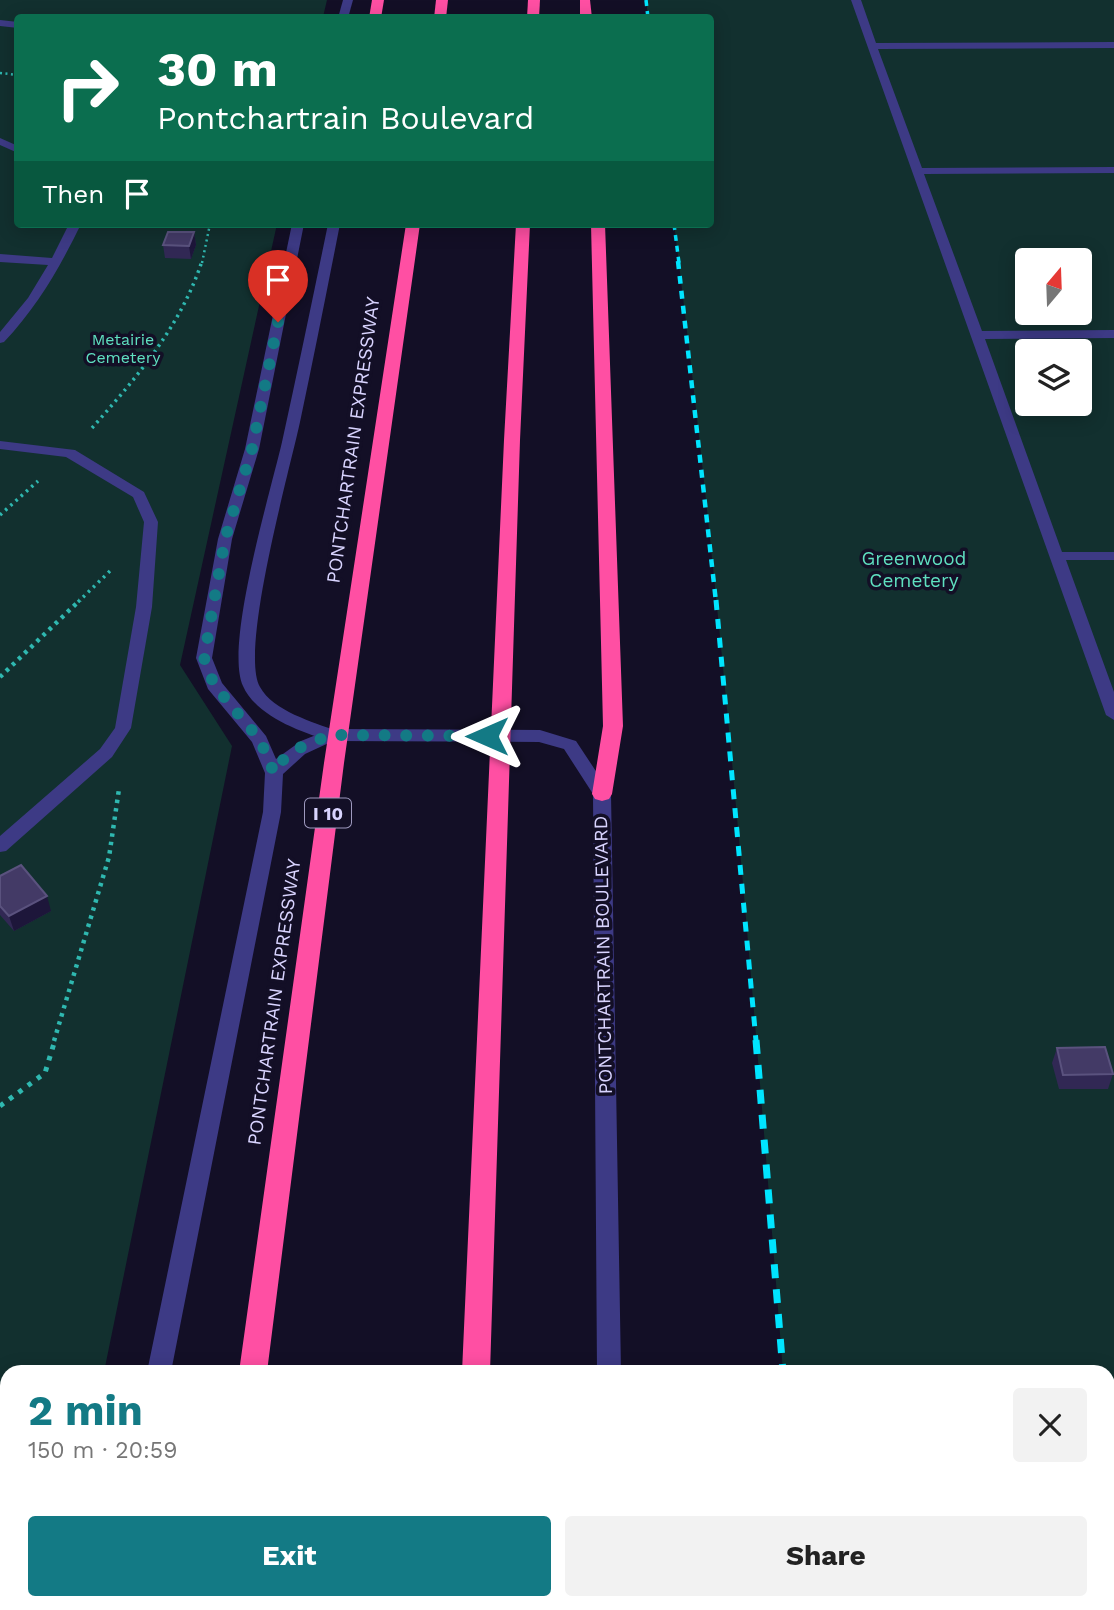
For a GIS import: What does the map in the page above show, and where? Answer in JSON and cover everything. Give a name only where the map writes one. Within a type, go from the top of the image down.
[{"type":"highway","name":"PONTCHARTRAIN EXPRESSWAY","points":[[254,1365],[332,776],[412,228]]},
{"type":"highway","points":[[476,1365],[509,509],[523,228]]},
{"type":"highway","points":[[597,228],[613,726],[602,794]]},
{"type":"street","points":[[856,0],[1114,715]]},
{"type":"street","points":[[871,46],[1114,45]]},
{"type":"street","points":[[918,171],[1114,170]]},
{"type":"street","points":[[0,339],[14,325],[57,261],[73,228]]},
{"type":"street","points":[[160,1365],[272,812],[274,773],[260,740],[214,685],[204,658],[225,539],[252,449],[297,228]]},
{"type":"street","name":"PONTCHARTRAIN BOULEVARD","points":[[333,228],[261,559],[245,662],[251,687],[272,707],[301,724],[331,735],[540,736],[570,745],[602,794],[609,1365]]},
{"type":"street","points":[[0,258],[57,261]]},
{"type":"street","points":[[977,335],[1114,334]]},
{"type":"street","points":[[0,445],[70,453],[139,495],[151,522],[144,607],[123,728],[106,753],[0,846]]},
{"type":"street","points":[[1056,556],[1114,556]]},
{"type":"street","name":"PONTCHARTRAIN BOULEVARD","points":[[274,773],[283,760],[304,745],[331,735]]},
{"type":"path","points":[[0,515],[70,453],[144,369],[178,320],[208,248],[210,228]]},
{"type":"path","points":[[0,677],[151,530]]},
{"type":"path","points":[[0,1106],[45,1073],[108,857],[119,795],[123,728]]},
{"type":"green space","name":"Metairie Cemetery","points":[[0,0],[327,0],[324,14],[14,14],[14,228],[276,228],[180,665],[232,746],[105,1365],[0,1365]]},
{"type":"green space","name":"Greenwood Cemetery","points":[[646,0],[1114,0],[1114,1365],[782,1365],[748,941],[707,510],[674,228],[714,228],[714,14],[648,14]]},
{"type":"building","points":[[168,232],[194,232],[189,246],[163,245]]},
{"type":"building","points":[[21,865],[47,896],[9,916],[0,906],[0,876]]},
{"type":"building","points":[[1105,1047],[1113,1074],[1063,1075],[1057,1048]]},
{"type":"railway","points":[[646,0],[648,14]]},
{"type":"railway","points":[[675,228],[679,263]]},
{"type":"railway","points":[[678,261],[716,602]]},
{"type":"railway","points":[[716,600],[756,1041]]},
{"type":"railway","points":[[756,1040],[782,1365]]},
{"type":"route","points":[[278,322],[252,449],[225,539],[204,658],[214,685],[260,740],[274,773],[283,760],[304,745],[331,735],[487,736]]}]
